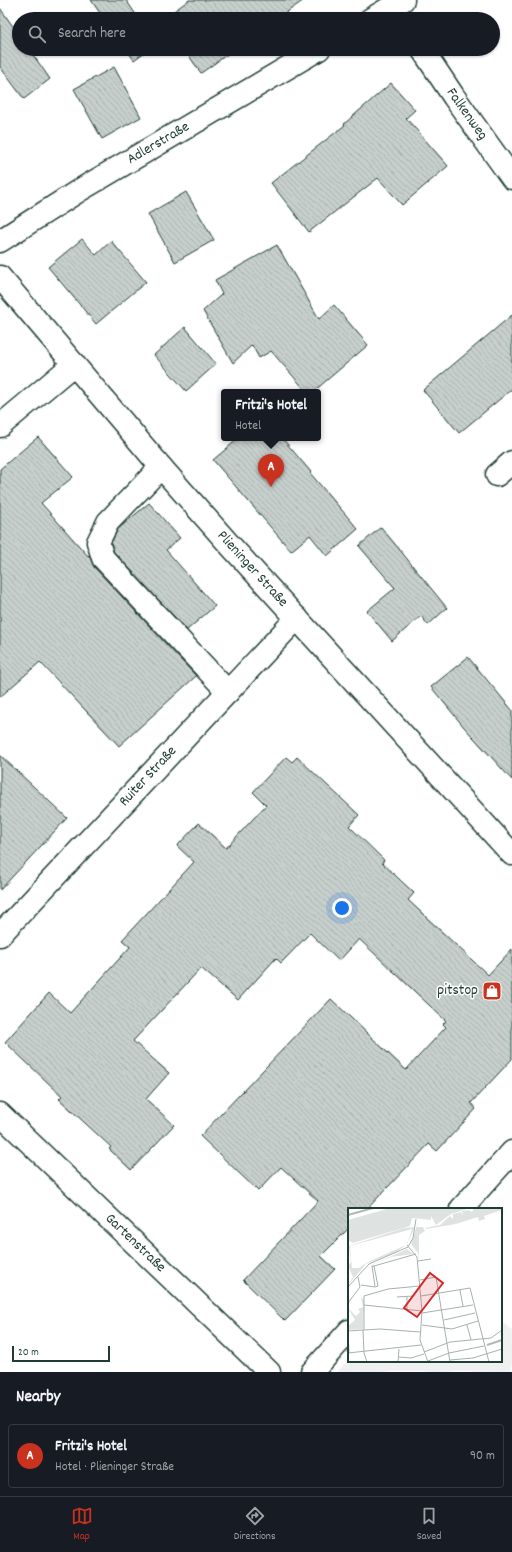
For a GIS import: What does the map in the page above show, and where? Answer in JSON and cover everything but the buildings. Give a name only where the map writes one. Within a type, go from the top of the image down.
[{"type":"street","points":[[389,12],[400,8]]},
{"type":"street","name":"Adlerstraße","points":[[0,241],[80,190],[307,56]]},
{"type":"street","name":"Falkenweg","points":[[427,56],[512,178]]},
{"type":"street","name":"Plieninger Straße","points":[[0,277],[161,467],[512,854]]},
{"type":"street","points":[[0,426],[74,364]]},
{"type":"street","points":[[161,467],[108,522],[98,542],[103,558],[228,692]]},
{"type":"street","name":"Ruiter Straße","points":[[0,935],[297,618]]},
{"type":"street","name":"Gartenstraße","points":[[0,1114],[269,1372]]},
{"type":"street","points":[[461,1208],[512,1152]]},
{"type":"street","points":[[312,1372],[348,1332]]},
{"type":"shaded area","points":[[502,1322],[512,1331],[512,1372],[337,1372],[348,1360],[348,1362],[502,1362]]},
{"type":"place","name":"Fritzi's Hotel","points":[[271,487]]},
{"type":"place","name":"pitstop","points":[[492,991]]}]
